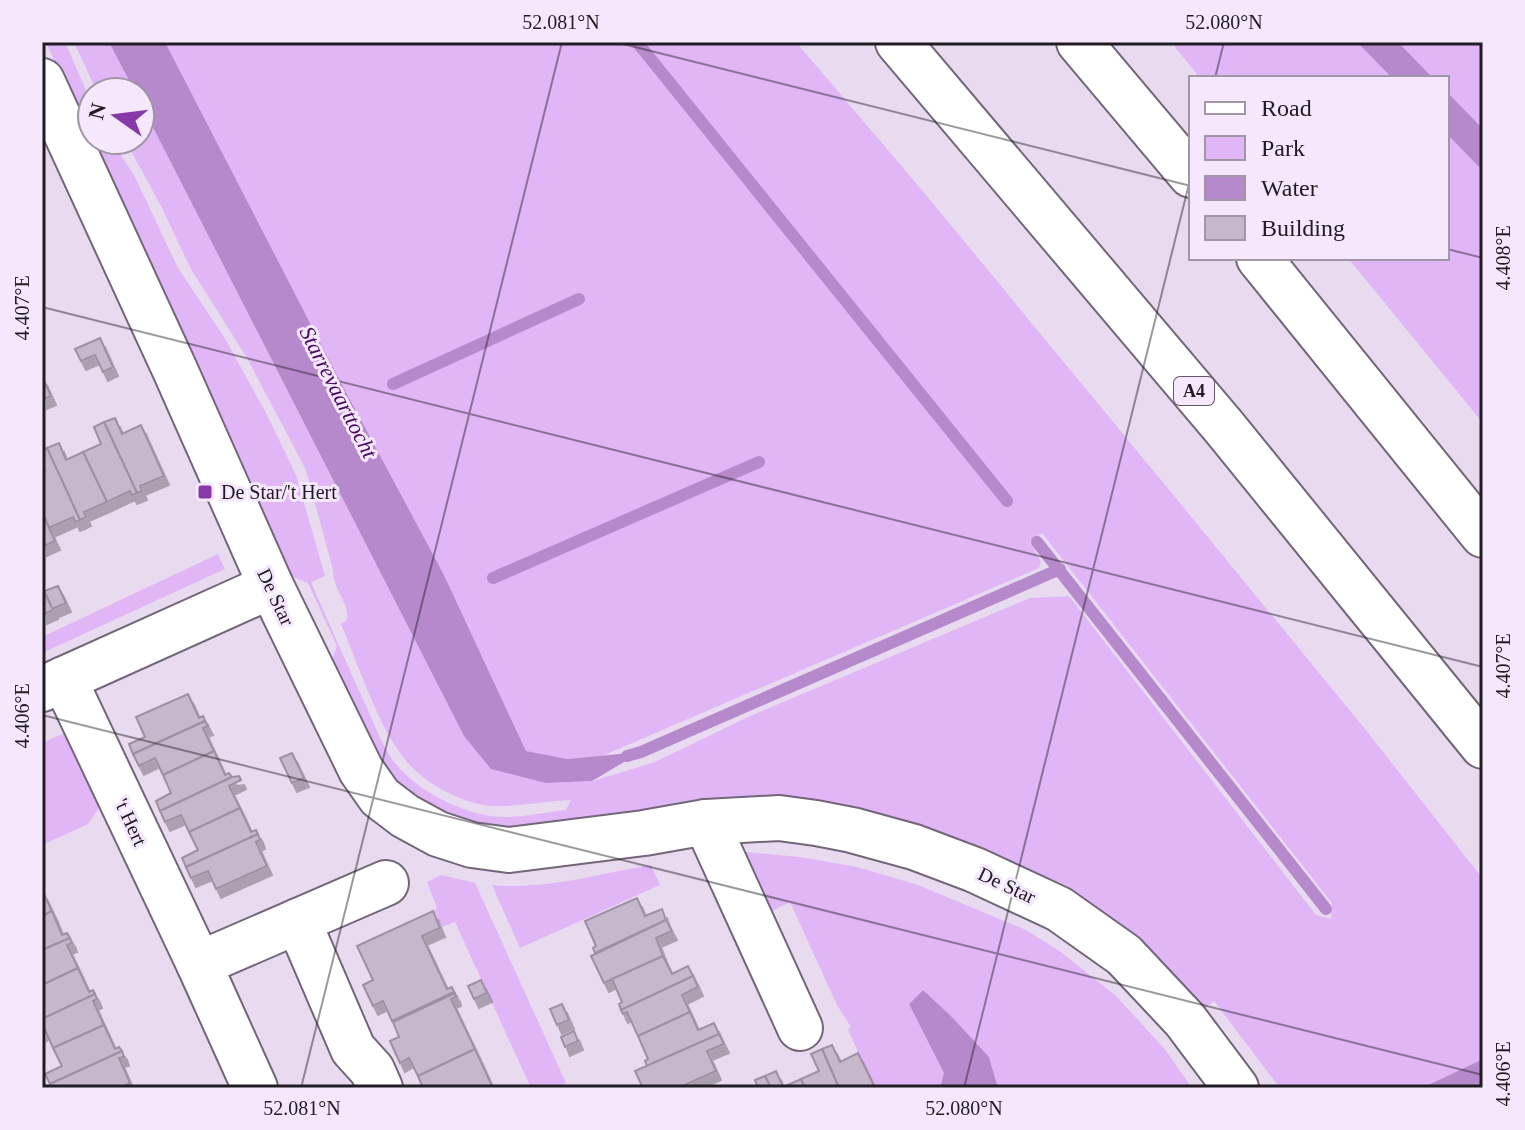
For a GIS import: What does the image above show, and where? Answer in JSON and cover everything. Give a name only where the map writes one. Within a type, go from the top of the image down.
[{"type":"main road","name":"A4","points":[[898,42],[1224,427],[1483,746]]},
{"type":"main road","points":[[1079,42],[1189,173]]},
{"type":"main road","name":"De Star","points":[[42,81],[271,586],[361,770],[380,797],[405,816],[438,834],[472,845],[509,850],[706,822],[779,818],[852,830],[914,847],[975,870],[1059,909],[1124,955],[1185,1020],[1236,1088]]},
{"type":"main road","points":[[1261,260],[1483,535]]},
{"type":"main road","name":"'t Hert","points":[[255,1088],[199,964],[53,684],[271,586]]},
{"type":"main road","points":[[706,822],[800,1028]]},
{"type":"main road","points":[[199,964],[386,883]]},
{"type":"main road","points":[[298,921],[353,1049],[372,1070],[380,1088]]},
{"type":"green space","points":[[46,42],[65,42],[80,76],[76,76],[76,108]]},
{"type":"green space","points":[[74,42],[109,42],[127,76],[90,76]]},
{"type":"green space","points":[[165,42],[796,42],[1175,497],[1483,879],[1483,1059],[1422,1088],[1280,1088],[1214,1001],[1204,1009],[1140,944],[1066,885],[916,824],[839,805],[761,796],[503,830],[453,819],[403,791],[384,770],[330,665],[337,646],[308,583],[290,576],[98,156],[122,156],[134,175],[178,268],[224,337],[265,411],[296,475],[325,576],[311,582],[386,750],[399,768],[425,790],[473,812],[505,817],[566,810],[571,800],[492,806],[455,796],[421,775],[394,743],[376,711],[341,624],[347,620],[346,608],[336,584],[306,470],[247,358],[191,269],[134,156],[156,156],[156,133],[464,736],[546,783],[593,781],[655,762],[748,717],[1030,598],[1069,596],[1316,915],[1331,919],[1332,903],[1042,533],[1030,542],[1041,562],[1039,568],[602,756],[567,759],[526,751],[443,573]]},
{"type":"green space","points":[[1171,42],[1357,42],[1390,76],[1198,76]]},
{"type":"green space","points":[[1398,42],[1483,42],[1483,129],[1449,94],[1449,76],[1431,76]]},
{"type":"green space","points":[[1449,136],[1483,171],[1483,423],[1350,260],[1449,260]]},
{"type":"green space","points":[[218,554],[225,569],[42,653],[42,637]]},
{"type":"green space","points":[[74,729],[108,804],[98,809],[88,824],[42,845],[42,743]]},
{"type":"green space","points":[[745,852],[857,867],[918,885],[1026,930],[1061,952],[1115,995],[1164,1048],[1192,1088],[998,1088],[989,1057],[923,990],[909,1004],[944,1073],[940,1088],[874,1088],[848,1029],[851,1027],[837,1005],[790,902],[764,915],[740,858]]},
{"type":"green space","points":[[651,865],[660,885],[520,948],[492,885],[551,883]]},
{"type":"green space","points":[[441,875],[475,883],[566,1083],[554,1088],[531,1088],[455,922],[442,927],[434,911],[437,908],[427,882]]},
{"type":"water","name":"Starrevaarttocht","points":[[109,42],[165,42],[443,573],[526,751],[567,759],[641,752],[592,781],[546,783],[491,769],[464,736],[156,133],[156,76],[127,76]]},
{"type":"water","points":[[1357,42],[1398,42],[1431,76],[1390,76]]},
{"type":"water","points":[[1449,94],[1483,129],[1483,171],[1449,136]]},
{"type":"water","points":[[923,990],[989,1057],[998,1088],[940,1088],[944,1073],[909,1004]]},
{"type":"water","points":[[1483,1059],[1483,1088],[1422,1088]]},
{"type":"building","points":[[100,338],[113,367],[103,372],[95,355],[81,361],[75,349]]},
{"type":"building","points":[[42,376],[51,396],[42,400]]},
{"type":"building","points":[[115,418],[122,434],[141,425],[164,476],[140,486],[142,491],[137,493],[104,422]]},
{"type":"building","points":[[104,422],[137,493],[132,495],[130,491],[107,502],[83,452],[101,444],[94,427]]},
{"type":"building","points":[[59,443],[66,460],[83,452],[107,502],[84,512],[86,517],[80,520],[47,448]]},
{"type":"building","points":[[47,448],[80,520],[75,522],[73,517],[49,528],[42,512],[42,471],[45,470],[42,451]]},
{"type":"building","points":[[42,512],[55,541],[42,547]]},
{"type":"building","points":[[58,586],[66,603],[52,609],[44,591]]},
{"type":"building","points":[[42,592],[53,610],[42,615]]},
{"type":"building","points":[[188,694],[199,718],[203,716],[205,721],[133,754],[129,744],[145,737],[136,717]]},
{"type":"building","points":[[205,721],[208,726],[203,728],[214,751],[163,775],[155,758],[139,766],[133,754]]},
{"type":"building","points":[[214,751],[225,775],[229,773],[232,777],[160,811],[156,801],[171,793],[163,775]]},
{"type":"building","points":[[292,753],[304,778],[292,783],[280,758]]},
{"type":"building","points":[[239,776],[241,780],[229,786],[240,808],[189,832],[181,815],[165,822],[160,811]]},
{"type":"building","points":[[240,808],[251,832],[256,830],[258,834],[186,867],[182,858],[198,850],[189,832]]},
{"type":"building","points":[[258,834],[260,840],[256,842],[267,866],[216,889],[208,871],[191,878],[186,867]]},
{"type":"building","points":[[42,890],[52,911],[42,916]]},
{"type":"building","points":[[637,898],[645,916],[662,909],[666,920],[595,953],[593,948],[596,946],[585,921]]},
{"type":"building","points":[[52,911],[62,935],[67,933],[70,938],[42,950],[42,916]]},
{"type":"building","points":[[433,911],[440,928],[422,936],[447,989],[452,987],[454,992],[392,1021],[383,1001],[373,1006],[363,985],[373,980],[357,946]]},
{"type":"building","points":[[666,920],[672,931],[656,938],[663,956],[604,983],[591,956]]},
{"type":"building","points":[[70,938],[72,943],[67,945],[78,968],[42,985],[42,950]]},
{"type":"building","points":[[663,956],[672,974],[688,966],[693,976],[621,1010],[619,1004],[622,1002],[612,979]]},
{"type":"building","points":[[78,968],[89,992],[93,990],[95,994],[42,1019],[42,985]]},
{"type":"building","points":[[693,976],[698,987],[682,995],[690,1012],[638,1036],[627,1012],[623,1014],[621,1010]]},
{"type":"building","points":[[481,980],[487,993],[474,999],[468,986]]},
{"type":"building","points":[[455,993],[456,997],[451,999],[475,1049],[418,1076],[409,1058],[400,1063],[390,1041],[399,1037],[393,1022]]},
{"type":"building","points":[[95,994],[97,999],[93,1001],[104,1025],[53,1048],[45,1030],[42,1032],[42,1019]]},
{"type":"building","points":[[562,1004],[569,1020],[557,1025],[550,1009]]},
{"type":"building","points":[[690,1012],[698,1030],[714,1023],[719,1034],[647,1066],[645,1061],[648,1059],[638,1036]]},
{"type":"building","points":[[104,1025],[115,1049],[119,1047],[122,1051],[50,1084],[45,1074],[62,1066],[53,1048]]},
{"type":"building","points":[[574,1031],[578,1041],[565,1047],[561,1037]]},
{"type":"building","points":[[719,1034],[724,1044],[707,1051],[716,1071],[678,1088],[643,1088],[635,1071]]},
{"type":"building","points":[[832,1045],[840,1062],[858,1053],[875,1088],[839,1088],[822,1049]]},
{"type":"building","points":[[475,1049],[493,1088],[423,1088],[418,1076]]},
{"type":"building","points":[[822,1049],[839,1088],[805,1088],[801,1079],[819,1071],[811,1054]]},
{"type":"building","points":[[122,1051],[124,1057],[119,1058],[130,1083],[119,1088],[51,1088],[50,1084]]},
{"type":"building","points":[[776,1071],[783,1087],[801,1079],[805,1088],[771,1088],[765,1076]]},
{"type":"building","points":[[765,1076],[771,1088],[758,1088],[755,1080]]},
{"type":"waterway","points":[[637,42],[1007,501]]},
{"type":"waterway","points":[[393,384],[579,299]]},
{"type":"waterway","points":[[493,578],[759,462]]},
{"type":"waterway","points":[[1037,542],[1326,909]]},
{"type":"waterway","points":[[627,756],[1060,569]]},
{"type":"place","name":"De Star/'t Hert","points":[[205,492]]}]
